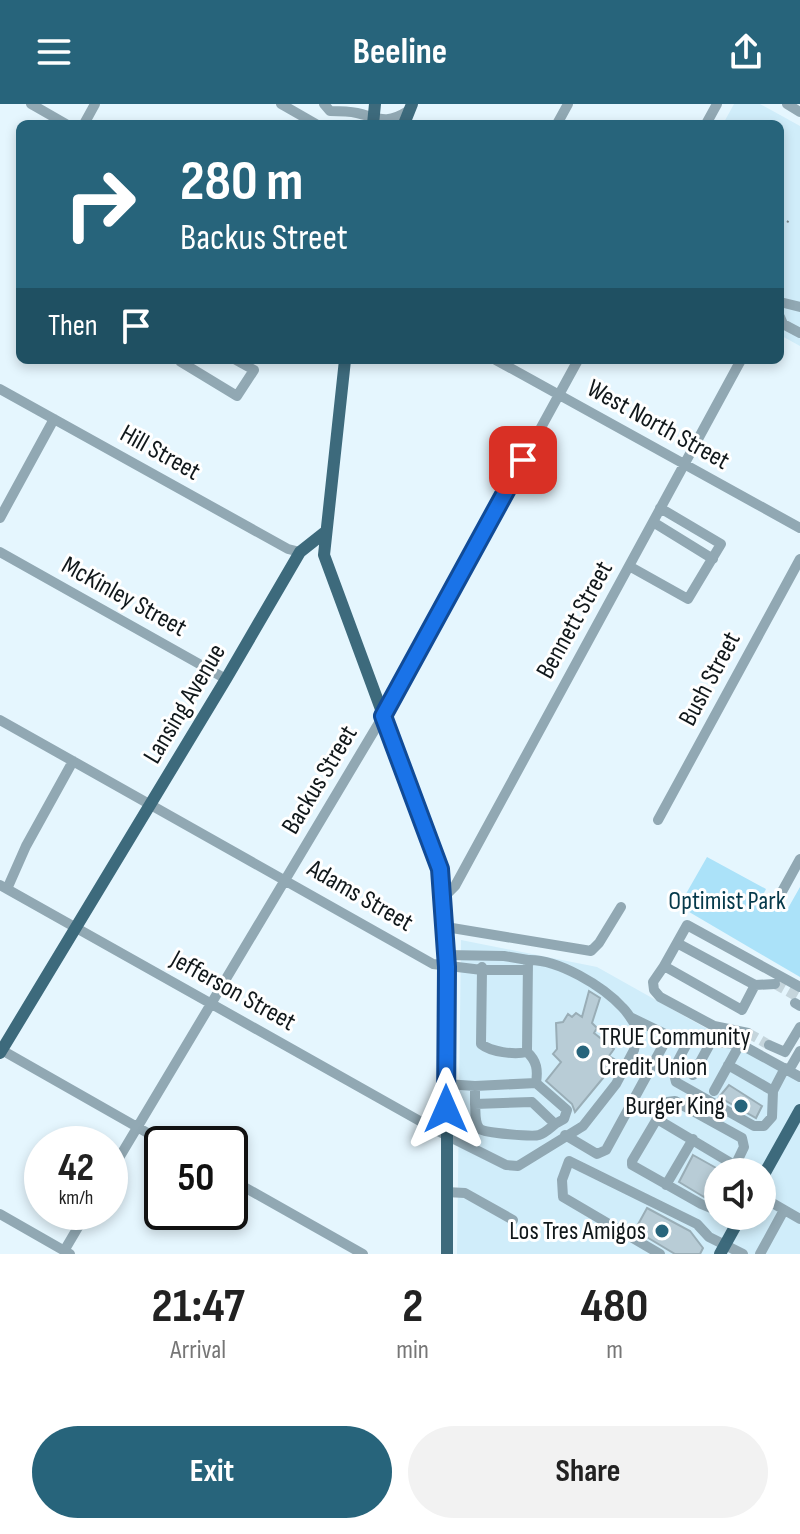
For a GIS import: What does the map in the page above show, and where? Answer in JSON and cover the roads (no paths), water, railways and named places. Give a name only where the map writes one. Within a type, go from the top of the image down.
[{"type":"main road","points":[[345,364],[324,555],[438,859],[444,897],[447,961],[447,1254]]},
{"type":"main road","name":"Lansing Avenue","points":[[1,1051],[300,552],[324,533]]},
{"type":"main road","points":[[773,1158],[800,1110]]},
{"type":"main road","points":[[723,1249],[730,1230]]},
{"type":"street","points":[[31,104],[59,120]]},
{"type":"street","points":[[281,104],[309,120]]},
{"type":"street","points":[[324,104],[330,111],[349,108],[370,120]]},
{"type":"street","points":[[787,104],[800,112]]},
{"type":"street","points":[[388,120],[408,113]]},
{"type":"street","points":[[184,364],[237,396],[254,370],[243,364]]},
{"type":"street","name":"West North Street","points":[[503,364],[800,528]]},
{"type":"street","name":"Backus Street","points":[[128,1142],[383,716],[576,364]]},
{"type":"street","name":"Bennett Street","points":[[444,897],[455,886],[739,364]]},
{"type":"street","name":"Hill Street","points":[[0,389],[288,549],[300,552]]},
{"type":"street","points":[[0,518],[54,419]]},
{"type":"street","points":[[629,566],[688,599],[713,559],[721,544],[660,508]]},
{"type":"street","points":[[653,522],[713,559]]},
{"type":"street","name":"McKinley Street","points":[[0,552],[226,679]]},
{"type":"street","name":"Bush Street","points":[[658,820],[800,559]]},
{"type":"street","name":"Adams Street","points":[[0,720],[433,964],[447,961]]},
{"type":"street","points":[[4,887],[73,761]]},
{"type":"street","points":[[779,897],[800,859]]},
{"type":"street","name":"Jefferson Street","points":[[4,887],[459,1143],[506,1165],[518,1166],[565,1135]]},
{"type":"street","points":[[446,927],[591,951],[621,907]]},
{"type":"street","points":[[750,1031],[714,1026],[660,997],[654,990],[656,975],[687,925],[750,959],[799,998]]},
{"type":"street","points":[[662,969],[742,1010],[767,986],[741,977],[677,943]]},
{"type":"street","points":[[447,961],[504,956],[528,965]]},
{"type":"street","points":[[483,957],[481,1044],[489,1050],[527,1052]]},
{"type":"street","points":[[447,961],[482,970],[528,965],[539,959],[589,980],[624,1008],[638,1029],[634,1050],[616,1084],[583,1126],[565,1135]]},
{"type":"street","points":[[741,977],[750,959]]},
{"type":"street","points":[[527,1052],[528,965]]},
{"type":"street","points":[[565,1135],[597,1154],[606,1150],[642,1087],[665,1042],[665,1034],[629,1016]]},
{"type":"street","points":[[800,1018],[786,1041],[782,1044],[770,1042],[785,1052],[800,1027]]},
{"type":"street","points":[[800,1051],[787,1069],[773,1091],[772,1117],[764,1126],[754,1126],[676,1082],[673,1070],[690,1038],[701,1037],[711,1042],[740,1044],[787,1069],[800,1077]]},
{"type":"street","points":[[693,1075],[711,1042]]},
{"type":"street","points":[[714,1091],[740,1044]]},
{"type":"street","points":[[1,1051],[144,1131]]},
{"type":"street","points":[[527,1052],[534,1058],[536,1083]]},
{"type":"street","points":[[728,1065],[773,1091]]},
{"type":"street","points":[[446,1084],[536,1083],[567,1110],[564,1119],[543,1134],[530,1137],[487,1132],[479,1129],[476,1123],[475,1086]]},
{"type":"street","points":[[704,1201],[628,1168],[667,1102],[675,1101],[742,1138],[741,1158]]},
{"type":"street","points":[[475,1104],[532,1102],[555,1124]]},
{"type":"street","points":[[657,1119],[721,1158]]},
{"type":"street","points":[[666,1185],[693,1139]]},
{"type":"street","points":[[660,1254],[563,1197],[562,1180],[569,1161],[697,1224],[723,1249],[743,1254]]},
{"type":"street","points":[[248,1189],[363,1254]]},
{"type":"street","points":[[446,1192],[465,1193],[513,1220]]},
{"type":"street","points":[[776,1205],[800,1219]]},
{"type":"street","points":[[760,1254],[784,1210]]},
{"type":"street","points":[[0,1214],[67,1252],[78,1230]]},
{"type":"tunnel","points":[[775,984],[798,997]]},
{"type":"tunnel","points":[[748,1033],[769,1045]]},
{"type":"place","name":"TRUE Community Credit Union","points":[[583,1052]]},
{"type":"place","name":"Burger King","points":[[741,1106]]},
{"type":"place","name":"Los Tres Amigos","points":[[662,1231]]},
{"type":"park label","name":"Optimist Park","points":[[727,901]]}]
